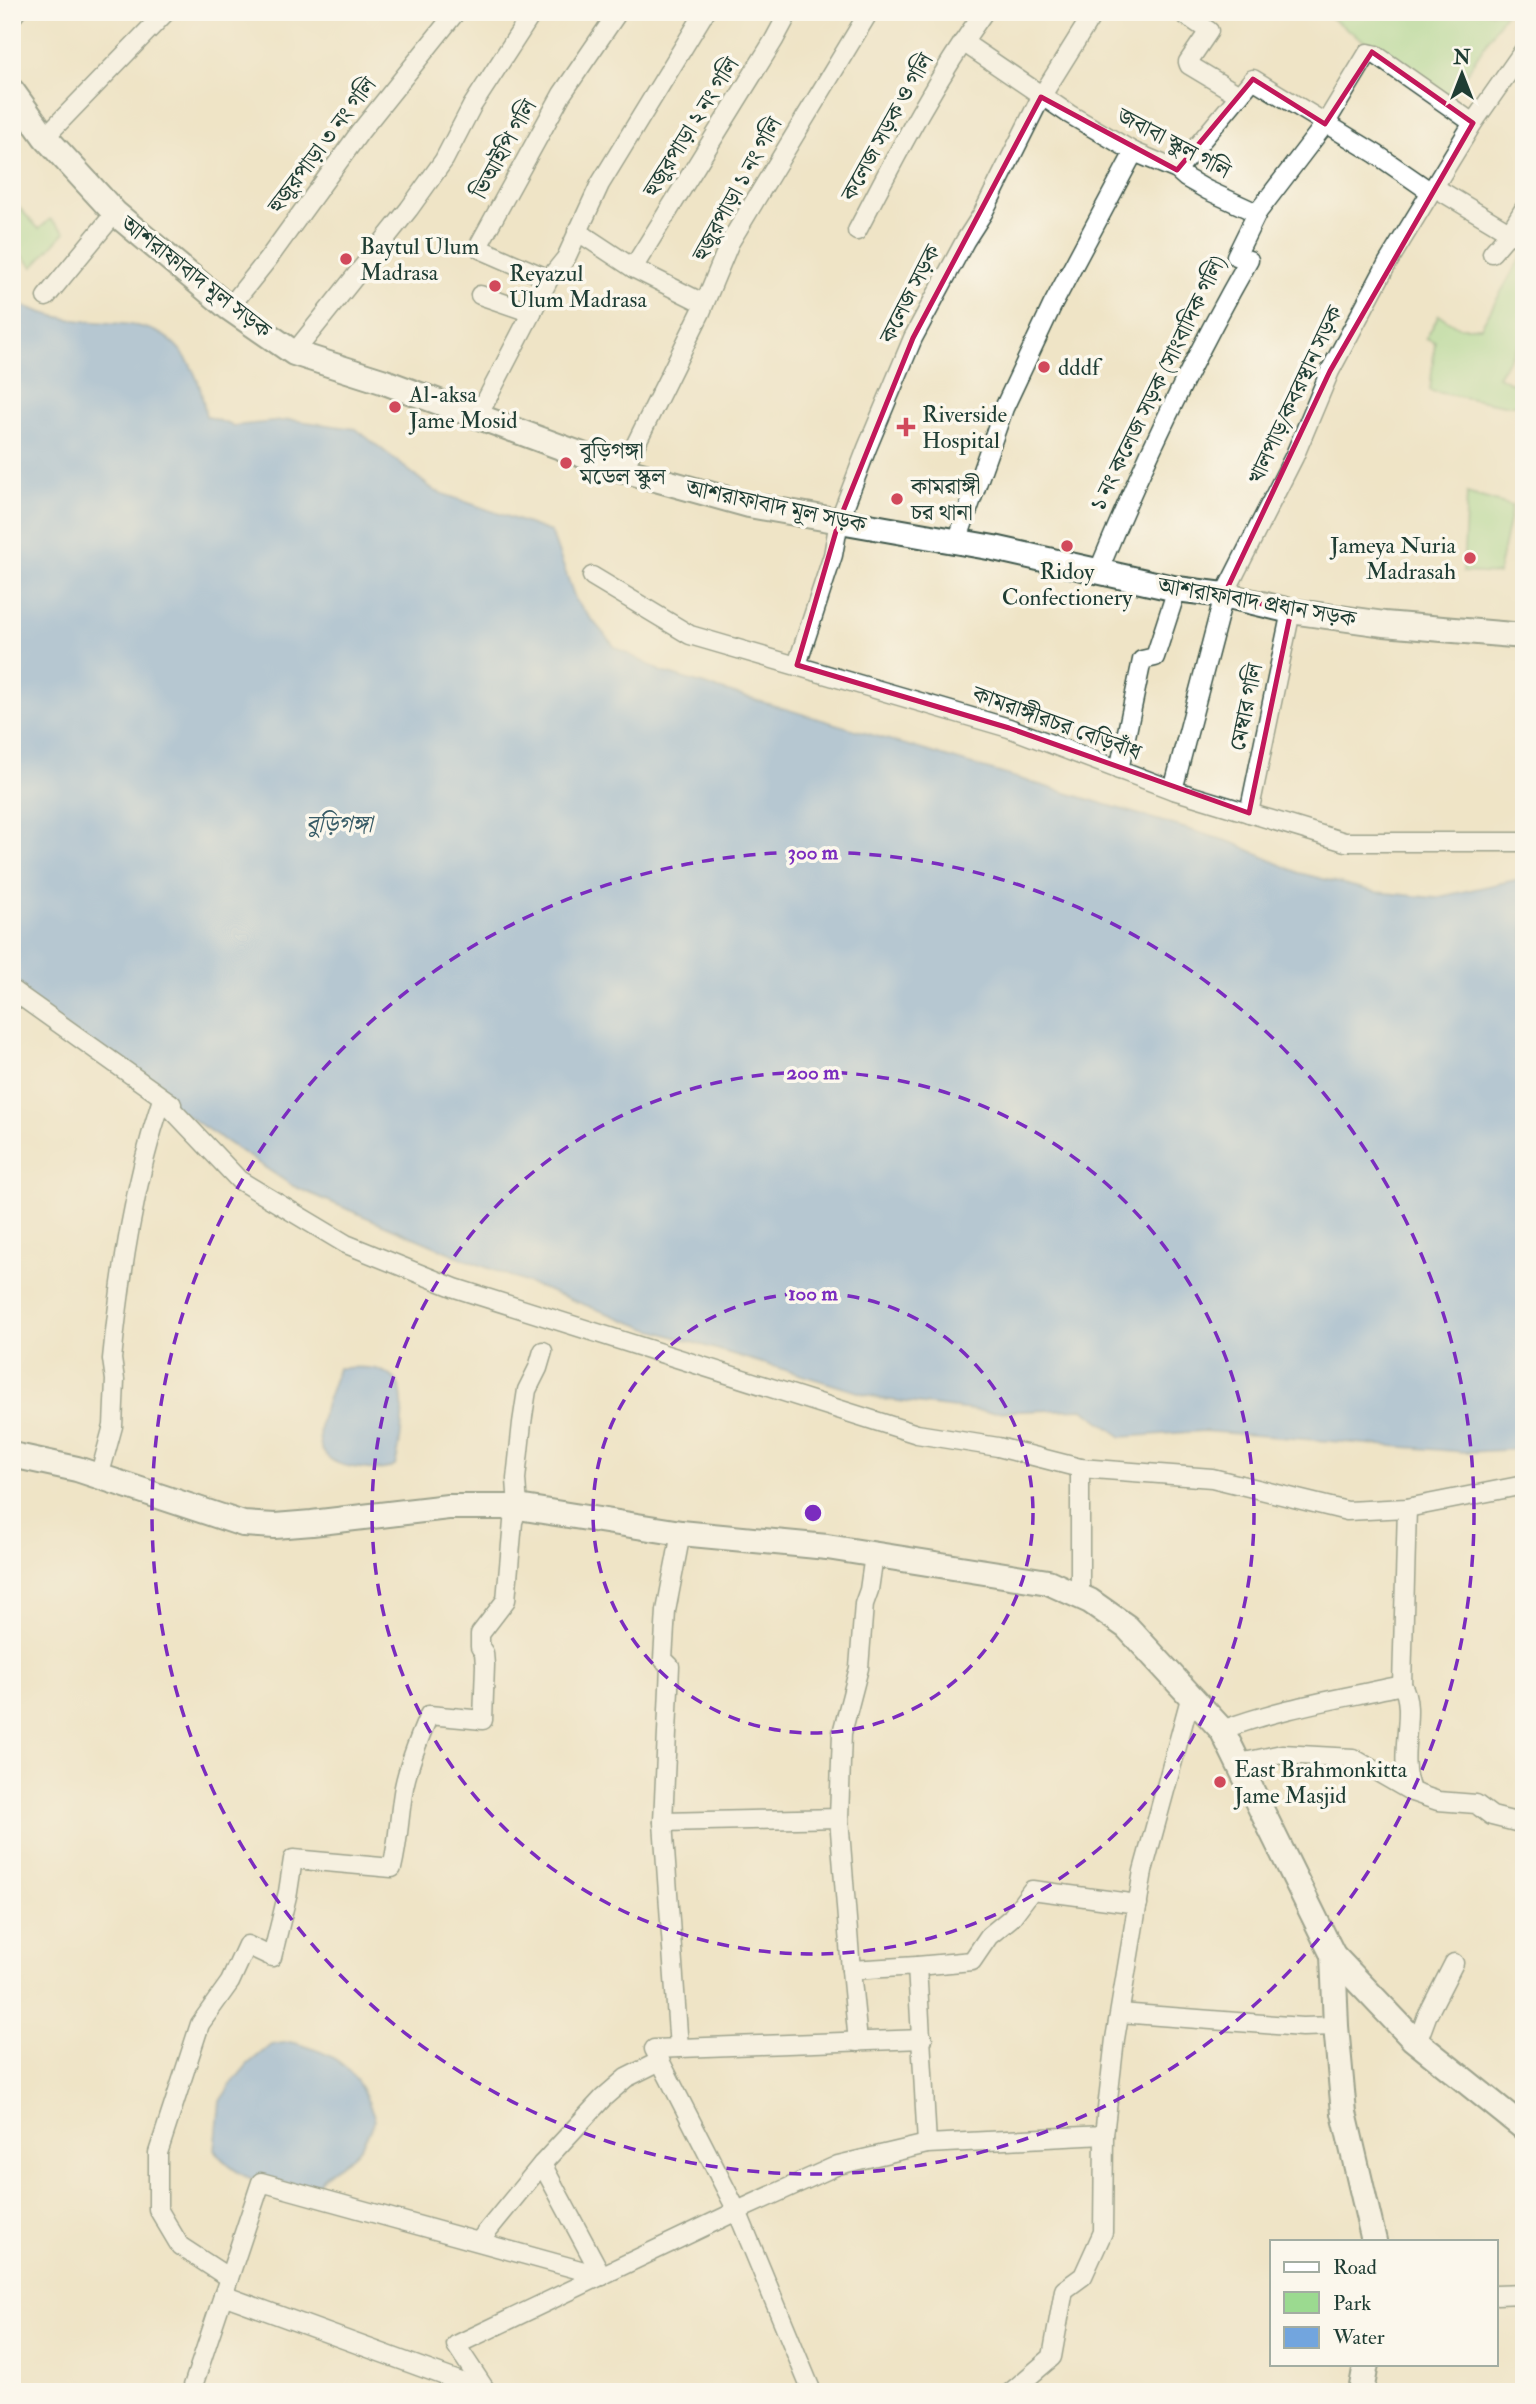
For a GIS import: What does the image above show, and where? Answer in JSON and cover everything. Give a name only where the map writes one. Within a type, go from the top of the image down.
[{"type":"street","points":[[12,17],[16,12]]},
{"type":"street","points":[[45,137],[166,12]]},
{"type":"street","name":"হুজুরপাড়া ৩ নং গলি","points":[[229,308],[268,259],[359,132],[456,12]]},
{"type":"street","points":[[294,352],[409,209],[444,160],[472,106],[533,12]]},
{"type":"street","name":"ভিআইপি গলি","points":[[549,279],[480,250],[479,245],[562,94],[618,12]]},
{"type":"street","points":[[478,416],[549,279],[566,258],[600,184],[705,12]]},
{"type":"street","name":"হুজুরপাড়া ১ নং গলি","points":[[622,470],[704,303],[730,242],[869,12]]},
{"type":"street","name":"কলেজ সড়ক ও গলি","points":[[857,231],[909,131],[963,41],[984,12]]},
{"type":"street","points":[[1181,12],[1209,31],[1188,62],[1189,65],[1239,95]]},
{"type":"street","name":"হুজুরপাড়া ২ নং গলি","points":[[633,268],[774,40],[787,13]]},
{"type":"street","name":"কলেজ সড়ক","points":[[797,665],[833,555],[839,521],[913,338],[983,213],[1041,97],[1091,13]]},
{"type":"street","name":"জবাবা স্কুল গলি","points":[[963,41],[1069,114],[1134,152],[1177,170],[1207,190],[1257,213]]},
{"type":"street","name":"খালপাড়/কবরস্থান সড়ক","points":[[1174,790],[1224,595],[1294,457],[1330,371],[1387,264],[1473,123],[1524,50]]},
{"type":"street","name":"১ নং কলেজ সড়ক (সাংবাদিক গলি)","points":[[1098,572],[1129,499],[1249,260],[1236,256],[1257,213],[1325,124],[1368,53],[1372,52],[1473,123]]},
{"type":"street","points":[[1177,170],[1254,79],[1432,190],[1517,236]]},
{"type":"street","name":"আশরাফাবাদ মূল সড়ক","points":[[12,91],[45,137],[115,213],[229,308],[294,352],[622,470],[749,505],[994,548]]},
{"type":"street","points":[[957,541],[1004,408],[1052,306],[1134,152]]},
{"type":"street","points":[[1492,253],[1517,236],[1524,209]]},
{"type":"street","points":[[46,297],[115,213]]},
{"type":"street","points":[[577,231],[633,268],[704,303]]},
{"type":"street","points":[[480,295],[532,313]]},
{"type":"street","name":"আশরাফাবাদ প্রধান সড়ক","points":[[994,548],[1177,589],[1224,595],[1291,611],[1384,624],[1524,636]]},
{"type":"street","name":"কামরাঙ্গীরচর বেড়িবাঁধ","points":[[592,576],[690,635],[1009,728],[1174,790],[1345,842],[1524,842]]},
{"type":"street","points":[[1119,771],[1142,660],[1155,657],[1177,589]]},
{"type":"street","name":"মেম্বার গলি","points":[[1249,813],[1291,611]]},
{"type":"street","points":[[12,990],[191,1118]]},
{"type":"street","points":[[99,1477],[113,1426],[115,1380],[112,1359],[134,1201],[162,1099],[239,1180],[346,1244],[455,1288],[917,1434],[998,1447],[1080,1468],[1212,1478],[1348,1511],[1407,1508],[1524,1485]]},
{"type":"street","points":[[487,2391],[226,2286],[180,2246],[158,2209],[158,2153],[200,2024],[230,1982],[247,1945],[272,1957],[293,1859],[392,1868],[399,1842],[404,1788],[419,1737],[429,1715],[483,1720],[485,1665],[480,1634],[506,1600],[513,1522],[518,1507],[516,1479],[527,1390],[543,1351]]},
{"type":"street","points":[[12,1455],[77,1469],[243,1524],[312,1523],[448,1507],[518,1507],[681,1533],[827,1546],[1048,1582],[1080,1596],[1127,1627],[1222,1730],[1333,1955],[1417,2043],[1524,2128]]},
{"type":"street","points":[[1080,1468],[1080,1596]]},
{"type":"street","points":[[1407,1508],[1402,1685],[1407,1693],[1408,1716],[1405,1772],[1412,1792]]},
{"type":"street","points":[[679,2048],[663,1822],[670,1666],[663,1659],[666,1611],[681,1533]]},
{"type":"street","points":[[858,2042],[839,1818],[842,1733],[859,1668],[864,1604],[874,1555]]},
{"type":"street","points":[[1222,1730],[1288,1708],[1402,1685]]},
{"type":"street","points":[[1011,2392],[1052,2357],[1065,2290],[1083,2276],[1103,2232],[1104,2135],[1143,1871],[1191,1695]]},
{"type":"street","points":[[1240,1763],[1282,1754],[1353,1758],[1412,1792],[1438,1801],[1476,1804],[1492,1816],[1524,1824]]},
{"type":"street","points":[[663,1822],[839,1818]]},
{"type":"street","points":[[851,1970],[972,1961],[989,1936],[1011,1918],[1032,1890],[1138,1904]]},
{"type":"street","points":[[1333,1955],[1344,2113],[1374,2240]]},
{"type":"street","points":[[1417,2043],[1427,2016],[1454,1963]]},
{"type":"street","points":[[916,1966],[923,2039],[927,2144]]},
{"type":"street","points":[[1120,2013],[1302,2028],[1336,2026]]},
{"type":"street","points":[[812,2392],[737,2211],[653,2049],[923,2039]]},
{"type":"street","points":[[479,2241],[542,2164],[618,2085],[626,2078],[660,2061]]},
{"type":"street","points":[[487,2391],[456,2345],[838,2165],[927,2144],[1104,2135]]},
{"type":"street","points":[[542,2164],[602,2276]]},
{"type":"street","points":[[191,2392],[261,2182],[602,2276]]},
{"type":"street","points":[[1498,2295],[1524,2294]]},
{"type":"street","points":[[1361,2392],[1366,2366]]},
{"type":"highlighted area","points":[[1372,52],[1473,123],[1330,371],[1224,595],[1291,611],[1249,813],[1009,728],[797,665],[839,521],[913,338],[1041,97],[1177,170],[1253,79],[1325,124]]},
{"type":"green space","points":[[1322,12],[1506,12],[1450,99]]},
{"type":"green space","points":[[12,200],[39,229],[50,219],[65,232],[33,267],[12,245]]},
{"type":"green space","points":[[1524,252],[1524,336],[1498,376],[1524,390],[1524,405],[1504,405],[1430,391],[1435,342],[1426,338],[1439,315],[1458,327],[1481,327]]},
{"type":"green space","points":[[1467,493],[1512,506],[1498,574],[1463,572]]},
{"type":"water","name":"বুড়িগঙ্গা","points":[[12,301],[62,318],[127,325],[159,333],[173,343],[186,358],[199,383],[206,416],[233,426],[292,420],[356,429],[435,491],[551,532],[576,601],[615,647],[662,672],[1234,843],[1299,873],[1376,892],[1435,898],[1524,878],[1524,1449],[1466,1452],[1203,1431],[1122,1437],[1083,1409],[988,1412],[881,1399],[646,1328],[467,1260],[293,1186],[162,1099],[12,987]]},
{"type":"water","points":[[338,1368],[376,1369],[397,1381],[401,1392],[402,1413],[395,1466],[379,1469],[352,1467],[334,1462],[324,1453],[320,1428]]},
{"type":"water","points":[[290,2042],[322,2052],[345,2067],[362,2088],[375,2119],[358,2150],[326,2174],[319,2183],[270,2182],[245,2176],[215,2151],[220,2101],[232,2083],[248,2064],[271,2045]]},
{"type":"place","name":"Baytul Ulum Madrasa","points":[[346,259]]},
{"type":"place","name":"Reyazul Ulum Madrasa","points":[[495,286]]},
{"type":"place","name":"dddf","points":[[1044,367]]},
{"type":"place","name":"Al-aksa Jame Mosid","points":[[395,407]]},
{"type":"place","name":"Riverside Hospital","points":[[906,427]]},
{"type":"place","name":"বুড়িগঙ্গা মডেল স্কুল","points":[[566,463]]},
{"type":"place","name":"কামরাঙ্গী চর থানা","points":[[897,499]]},
{"type":"place","name":"Ridoy Confectionery","points":[[1067,546]]},
{"type":"place","name":"Jameya Nuria Madrasah","points":[[1470,558]]},
{"type":"place","name":"East Brahmonkitta Jame Masjid","points":[[1220,1782]]}]
